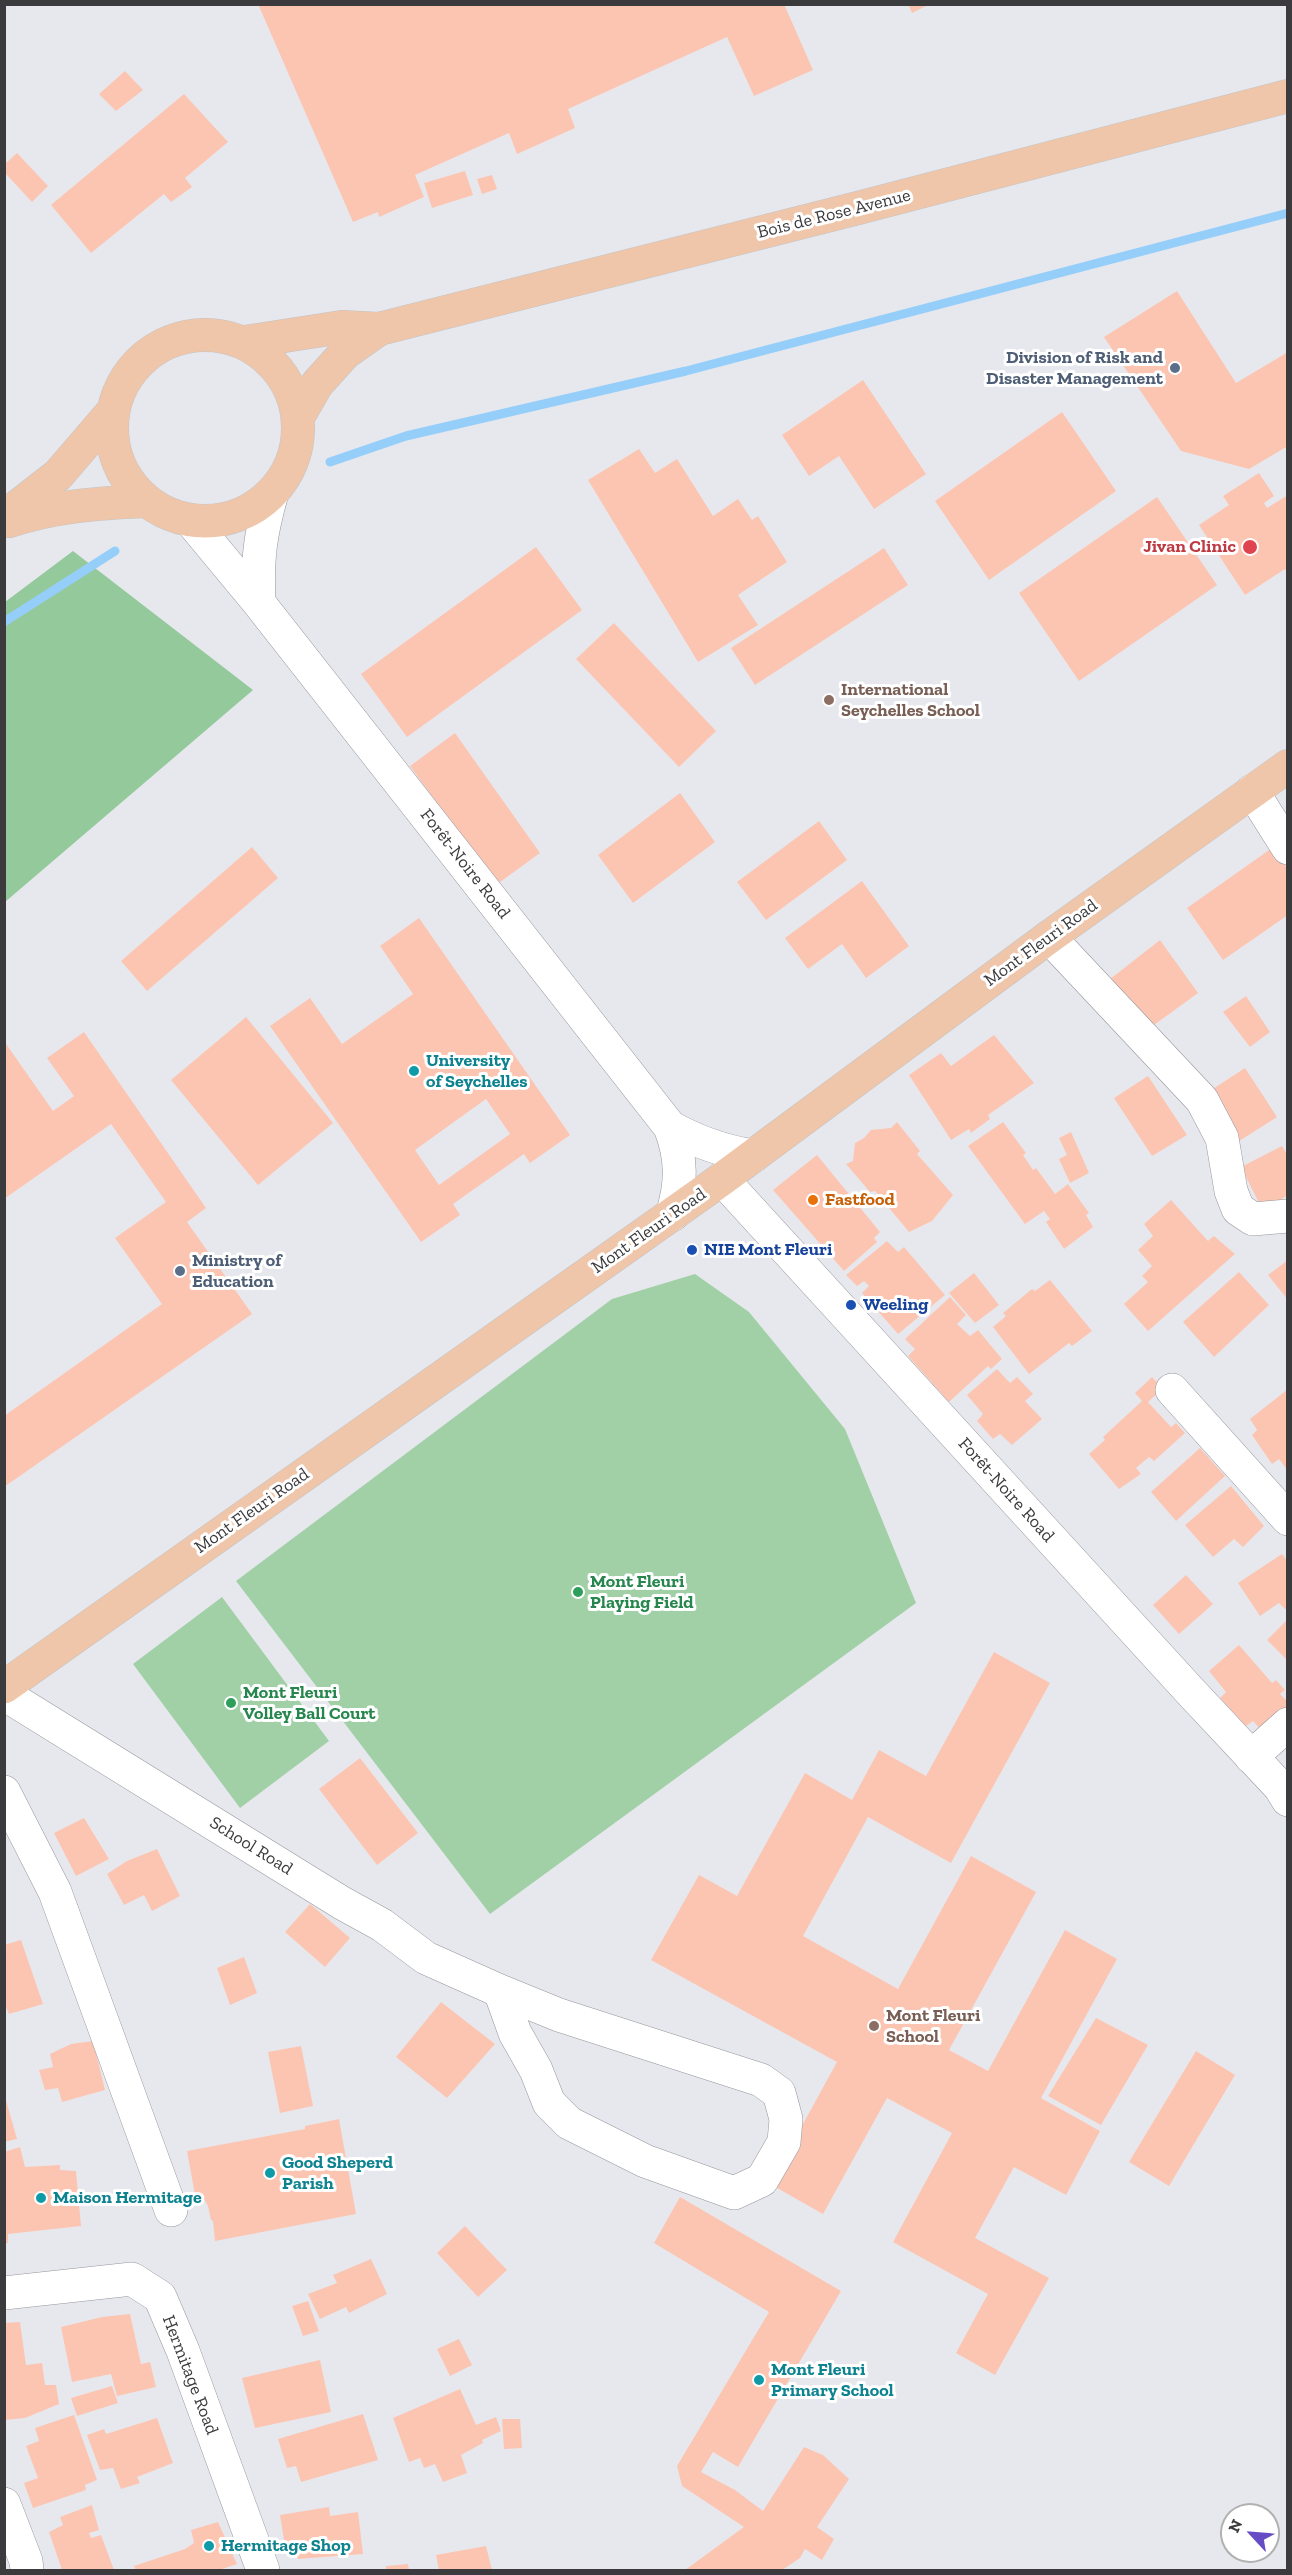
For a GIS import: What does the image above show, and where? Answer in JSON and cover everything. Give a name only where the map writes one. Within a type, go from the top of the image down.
[{"type":"main road","name":"Bois de Rose Avenue","points":[[245,342],[342,327],[379,329],[1287,96]]},
{"type":"main road","name":"Bois de Rose Avenue","points":[[298,417],[317,384],[345,353],[379,329]]},
{"type":"main road","points":[[194,334],[219,334],[245,342],[271,360],[290,386],[298,417],[298,438],[294,458],[285,476],[272,493],[249,511],[221,520],[191,521],[167,514],[146,501],[129,483],[117,460],[112,436],[113,411],[118,392],[127,376],[145,356],[168,342],[194,334]]},
{"type":"main road","points":[[4,517],[58,475],[113,411]]},
{"type":"main road","points":[[4,522],[42,510],[92,503],[146,501]]},
{"type":"main road","name":"Mont Fleuri Road","points":[[4,1687],[672,1215],[1049,937],[1287,766]]},
{"type":"street","points":[[259,603],[258,567],[261,531],[272,493]]},
{"type":"street","name":"Forêt-Noire Road","points":[[191,521],[259,603],[670,1126],[678,1148],[681,1170],[679,1193],[672,1215]]},
{"type":"street","points":[[1252,791],[1287,848]]},
{"type":"street","points":[[1049,937],[1202,1100],[1222,1138],[1231,1191],[1238,1209],[1253,1219],[1287,1216]]},
{"type":"street","name":"Forêt-Noire Road","points":[[670,1126],[696,1142],[753,1156]]},
{"type":"street","name":"Forêt-Noire Road","points":[[722,1179],[1280,1787],[1287,1800]]},
{"type":"street","points":[[1172,1390],[1287,1520]]},
{"type":"street","name":"School Road","points":[[4,1694],[342,1903],[382,1925],[426,1958],[559,2015],[761,2080],[779,2093],[786,2119],[784,2142],[762,2180],[734,2193],[645,2161],[569,2122],[549,2103],[536,2070],[515,2033],[500,1991]]},
{"type":"street","points":[[1251,1756],[1287,1724]]},
{"type":"street","points":[[4,1792],[55,1892],[171,2210]]},
{"type":"street","name":"Hermitage Road","points":[[4,2293],[132,2279],[160,2297],[183,2351],[263,2571]]},
{"type":"street","points":[[4,2504],[26,2561],[27,2571]]},
{"type":"green space","points":[[73,551],[253,690],[5,902],[5,602]]},
{"type":"green space","name":"Mont Fleuri Playing Field","points":[[695,1274],[749,1312],[845,1429],[916,1603],[490,1914],[236,1581],[612,1299]]},
{"type":"green space","name":"Mont Fleuri Volley Ball Court","points":[[222,1597],[329,1741],[240,1808],[133,1664]]},
{"type":"building","points":[[258,4],[784,4],[813,70],[754,96],[727,37],[568,109],[575,128],[517,154],[509,133],[415,175],[424,197],[379,217],[378,212],[353,222]]},
{"type":"building","points":[[908,4],[930,4],[912,13]]},
{"type":"building","points":[[125,71],[143,90],[116,111],[99,94]]},
{"type":"building","points":[[184,94],[228,142],[185,178],[192,187],[171,202],[164,194],[91,253],[51,205]]},
{"type":"building","points":[[17,153],[48,186],[32,202],[6,174],[6,163]]},
{"type":"building","points":[[465,171],[473,195],[432,208],[424,183]]},
{"type":"building","points":[[492,175],[497,189],[482,194],[477,179]]},
{"type":"building","name":"Division of Risk and Disaster Management","points":[[1177,291],[1236,383],[1288,352],[1288,446],[1249,469],[1181,451],[1104,337]]},
{"type":"building","points":[[863,380],[926,474],[874,509],[839,456],[809,476],[782,435]]},
{"type":"building","points":[[1062,412],[1116,491],[989,580],[935,501]]},
{"type":"building","points":[[639,449],[655,473],[677,459],[713,516],[738,499],[752,520],[758,516],[787,562],[738,595],[758,625],[698,662],[588,480]]},
{"type":"building","name":"Jivan Clinic","points":[[1259,473],[1274,496],[1264,503],[1267,508],[1288,495],[1288,574],[1285,569],[1245,595],[1199,525],[1229,505],[1223,496]]},
{"type":"building","points":[[1157,497],[1217,585],[1079,681],[1019,593]]},
{"type":"building","points":[[536,547],[582,610],[407,737],[361,674]]},
{"type":"building","points":[[884,548],[908,585],[755,685],[731,648]]},
{"type":"building","points":[[614,623],[716,731],[679,767],[576,659]]},
{"type":"building","points":[[455,733],[540,853],[496,885],[410,766]]},
{"type":"building","points":[[680,793],[715,842],[633,903],[598,855]]},
{"type":"building","points":[[819,821],[847,860],[766,920],[737,882]]},
{"type":"building","points":[[252,847],[278,878],[147,991],[121,961]]},
{"type":"building","points":[[1272,848],[1288,869],[1288,915],[1223,960],[1187,908]]},
{"type":"building","points":[[862,881],[909,946],[866,978],[842,944],[808,969],[785,938]]},
{"type":"building","name":"University of Seychelles","points":[[419,918],[570,1135],[530,1163],[524,1154],[453,1204],[460,1215],[421,1242],[270,1026],[310,998],[342,1044],[413,994],[380,946]],"holes":[[[486,1099],[510,1134],[439,1185],[415,1150]]]},
{"type":"building","points":[[1160,940],[1198,993],[1143,1033],[1105,983]]},
{"type":"building","points":[[1246,996],[1270,1032],[1250,1047],[1223,1012]]},
{"type":"building","points":[[246,1017],[333,1123],[258,1185],[171,1080]]},
{"type":"building","name":"Ministry of Education","points":[[84,1032],[206,1208],[187,1222],[252,1314],[4,1487],[4,1416],[162,1304],[115,1238],[166,1202],[111,1124],[4,1199],[4,1041],[53,1111],[74,1096],[47,1058]]},
{"type":"building","points":[[994,1035],[1034,1083],[988,1115],[990,1119],[971,1133],[969,1129],[951,1140],[909,1075],[941,1053],[951,1066]]},
{"type":"building","points":[[1245,1068],[1277,1117],[1233,1145],[1202,1096]]},
{"type":"building","points":[[1148,1076],[1187,1135],[1152,1156],[1114,1098]]},
{"type":"building","points":[[897,1122],[920,1151],[917,1154],[953,1195],[932,1221],[909,1232],[875,1191],[870,1192],[846,1164],[853,1161],[855,1143],[871,1130],[891,1128]]},
{"type":"building","points":[[1003,1122],[1026,1153],[1023,1155],[1033,1170],[1036,1168],[1055,1194],[1068,1184],[1089,1213],[1086,1215],[1093,1227],[1064,1249],[1046,1222],[1050,1219],[1044,1211],[1025,1224],[968,1146]]},
{"type":"building","points":[[1071,1132],[1089,1173],[1070,1183],[1059,1159],[1067,1155],[1059,1138]]},
{"type":"building","points":[[1282,1146],[1288,1156],[1288,1195],[1274,1204],[1261,1207],[1241,1167]]},
{"type":"building","points":[[817,1155],[880,1232],[874,1238],[877,1242],[844,1271],[773,1190]]},
{"type":"building","points":[[1171,1200],[1208,1241],[1214,1236],[1235,1254],[1148,1331],[1124,1304],[1148,1282],[1142,1276],[1152,1266],[1138,1250],[1153,1236],[1144,1224]]},
{"type":"building","points":[[887,1241],[898,1252],[904,1247],[945,1295],[898,1334],[862,1293],[869,1286],[864,1281],[857,1286],[846,1275]]},
{"type":"building","points":[[1288,1260],[1288,1300],[1268,1275]]},
{"type":"building","points":[[1239,1272],[1269,1305],[1214,1357],[1183,1322]]},
{"type":"building","points":[[974,1273],[999,1305],[975,1323],[949,1293]]},
{"type":"building","points":[[1050,1280],[1092,1331],[1072,1346],[1069,1343],[1029,1374],[993,1327],[1006,1316],[1003,1313],[1032,1289],[1035,1291]]},
{"type":"building","points":[[950,1297],[966,1315],[957,1324],[970,1336],[978,1330],[1002,1359],[991,1369],[988,1366],[949,1402],[908,1356],[915,1349],[905,1339]]},
{"type":"building","points":[[997,1369],[1010,1383],[1017,1377],[1033,1394],[1025,1401],[1042,1419],[1012,1445],[1000,1434],[993,1439],[977,1421],[983,1414],[967,1395]]},
{"type":"building","points":[[1152,1377],[1163,1388],[1148,1402],[1171,1427],[1176,1423],[1185,1433],[1154,1461],[1149,1457],[1136,1468],[1141,1474],[1119,1489],[1089,1454],[1105,1440],[1103,1437],[1142,1401],[1135,1393]]},
{"type":"building","points":[[1288,1389],[1288,1471],[1279,1459],[1272,1464],[1252,1435],[1257,1430],[1250,1419]]},
{"type":"building","points":[[1200,1448],[1225,1476],[1176,1521],[1151,1492]]},
{"type":"building","points":[[1231,1486],[1264,1526],[1243,1547],[1234,1539],[1213,1557],[1185,1525]]},
{"type":"building","points":[[1282,1554],[1288,1562],[1288,1608],[1285,1609],[1279,1603],[1260,1616],[1238,1583]]},
{"type":"building","points":[[1186,1575],[1213,1604],[1179,1634],[1153,1605]]},
{"type":"building","points":[[1288,1619],[1288,1661],[1267,1640]]},
{"type":"building","points":[[1239,1645],[1272,1683],[1276,1680],[1285,1690],[1280,1694],[1288,1702],[1288,1706],[1262,1731],[1253,1721],[1246,1726],[1220,1698],[1226,1692],[1209,1671]]},
{"type":"building","points":[[994,1652],[1050,1683],[951,1863],[868,1817],[803,1936],[898,1989],[971,1856],[1036,1892],[949,2050],[988,2071],[1065,1930],[1117,1959],[1041,2098],[1100,2131],[1066,2195],[1014,2167],[975,2238],[1049,2278],[995,2375],[956,2353],[988,2294],[893,2242],[952,2133],[887,2098],[823,2214],[770,2184],[837,2062],[651,1960],[699,1875],[737,1896],[805,1773],[852,1800],[879,1750],[926,1776]]},
{"type":"building","points":[[360,1758],[418,1833],[377,1865],[319,1789]]},
{"type":"building","points":[[84,1818],[109,1859],[76,1876],[54,1833]]},
{"type":"building","points":[[157,1849],[180,1896],[152,1911],[144,1895],[124,1905],[107,1874],[127,1861]]},
{"type":"building","points":[[310,1904],[350,1938],[325,1967],[285,1932]]},
{"type":"building","points":[[21,1940],[43,2004],[9,2014],[4,2002],[4,1945]]},
{"type":"building","points":[[244,1957],[257,1993],[230,2005],[217,1968]]},
{"type":"building","points":[[441,2002],[495,2044],[447,2098],[396,2057]]},
{"type":"building","points":[[1096,2018],[1148,2045],[1101,2125],[1048,2096]]},
{"type":"building","points":[[93,2041],[105,2090],[62,2102],[58,2088],[45,2090],[39,2070],[53,2067],[50,2054],[71,2044]]},
{"type":"building","points":[[301,2046],[313,2106],[280,2113],[268,2052]]},
{"type":"building","points":[[1196,2051],[1235,2075],[1169,2186],[1129,2162]]},
{"type":"building","points":[[4,2093],[17,2139],[4,2142]]},
{"type":"building","name":"Good Sheperd Parish","points":[[339,2119],[356,2214],[215,2241],[213,2221],[208,2206],[202,2196],[195,2195],[187,2151],[305,2129],[305,2126]]},
{"type":"building","name":"Maison Hermitage","points":[[20,2147],[25,2167],[60,2165],[60,2170],[76,2171],[81,2226],[8,2234],[8,2243],[4,2243],[4,2152]]},
{"type":"building","name":"Mont Fleuri Primary School","points":[[680,2197],[841,2291],[738,2467],[713,2452],[701,2472],[735,2490],[763,2511],[804,2447],[823,2455],[849,2479],[817,2527],[834,2539],[822,2560],[805,2549],[800,2558],[782,2570],[685,2570],[744,2527],[682,2486],[677,2466],[769,2312],[654,2243]]},
{"type":"building","points":[[465,2226],[507,2270],[478,2297],[437,2253]]},
{"type":"building","points":[[371,2259],[387,2294],[349,2313],[346,2307],[320,2319],[308,2294],[337,2283],[333,2275]]},
{"type":"building","points":[[308,2301],[319,2331],[303,2336],[292,2306]]},
{"type":"building","points":[[130,2314],[141,2364],[150,2362],[156,2387],[117,2396],[111,2374],[72,2382],[61,2327],[102,2317]]},
{"type":"building","points":[[20,2322],[26,2365],[42,2363],[45,2385],[56,2385],[59,2404],[25,2418],[4,2420],[4,2323]]},
{"type":"building","points":[[459,2339],[472,2365],[450,2376],[437,2349]]},
{"type":"building","points":[[320,2360],[331,2412],[255,2428],[242,2378]]},
{"type":"building","points":[[112,2386],[118,2403],[77,2416],[71,2398]]},
{"type":"building","points":[[460,2389],[476,2425],[496,2417],[501,2431],[482,2440],[483,2443],[461,2455],[467,2473],[443,2482],[435,2464],[424,2468],[420,2458],[409,2462],[393,2418]]},
{"type":"building","points":[[363,2414],[378,2460],[301,2482],[296,2466],[287,2468],[278,2439]]},
{"type":"building","points":[[74,2415],[97,2480],[85,2485],[86,2490],[33,2508],[24,2483],[38,2478],[26,2446],[39,2441],[35,2428]]},
{"type":"building","points":[[157,2418],[173,2463],[137,2477],[140,2483],[121,2489],[113,2468],[100,2470],[87,2435],[104,2429],[106,2434]]},
{"type":"building","points":[[502,2419],[520,2419],[522,2448],[504,2449]]},
{"type":"building","points":[[92,2505],[99,2530],[89,2533],[91,2538],[101,2535],[114,2570],[62,2570],[49,2532],[63,2525],[60,2517]]},
{"type":"building","points":[[329,2507],[330,2516],[358,2512],[363,2554],[298,2559],[296,2553],[286,2553],[280,2515]]},
{"type":"building","name":"Hermitage Shop","points":[[218,2522],[237,2564],[219,2570],[136,2570],[134,2566],[185,2549],[194,2543],[191,2530]]},
{"type":"building","points":[[486,2546],[492,2570],[439,2570],[436,2555]]},
{"type":"building","points":[[408,2564],[409,2570],[386,2570],[386,2566]]},
{"type":"waterway","points":[[330,462],[406,436],[686,371],[1288,213]]},
{"type":"waterway","points":[[4,622],[115,551]]},
{"type":"place","name":"Division of Risk and Disaster Management","points":[[1175,368]]},
{"type":"place","name":"Jivan Clinic","points":[[1250,547]]},
{"type":"place","name":"International Seychelles School","points":[[829,700]]},
{"type":"place","name":"University of Seychelles","points":[[414,1071]]},
{"type":"place","name":"Fastfood","points":[[813,1200]]},
{"type":"place","name":"NIE Mont Fleuri","points":[[692,1250]]},
{"type":"place","name":"Ministry of Education","points":[[180,1271]]},
{"type":"place","name":"Weeling","points":[[851,1305]]},
{"type":"place","name":"Mont Fleuri Playing Field","points":[[578,1592]]},
{"type":"place","name":"Mont Fleuri Volley Ball Court","points":[[231,1703]]},
{"type":"place","name":"Mont Fleuri School","points":[[874,2026]]},
{"type":"place","name":"Good Sheperd Parish","points":[[270,2173]]},
{"type":"place","name":"Maison Hermitage","points":[[41,2198]]},
{"type":"place","name":"Mont Fleuri Primary School","points":[[759,2380]]},
{"type":"place","name":"Hermitage Shop","points":[[209,2546]]}]
